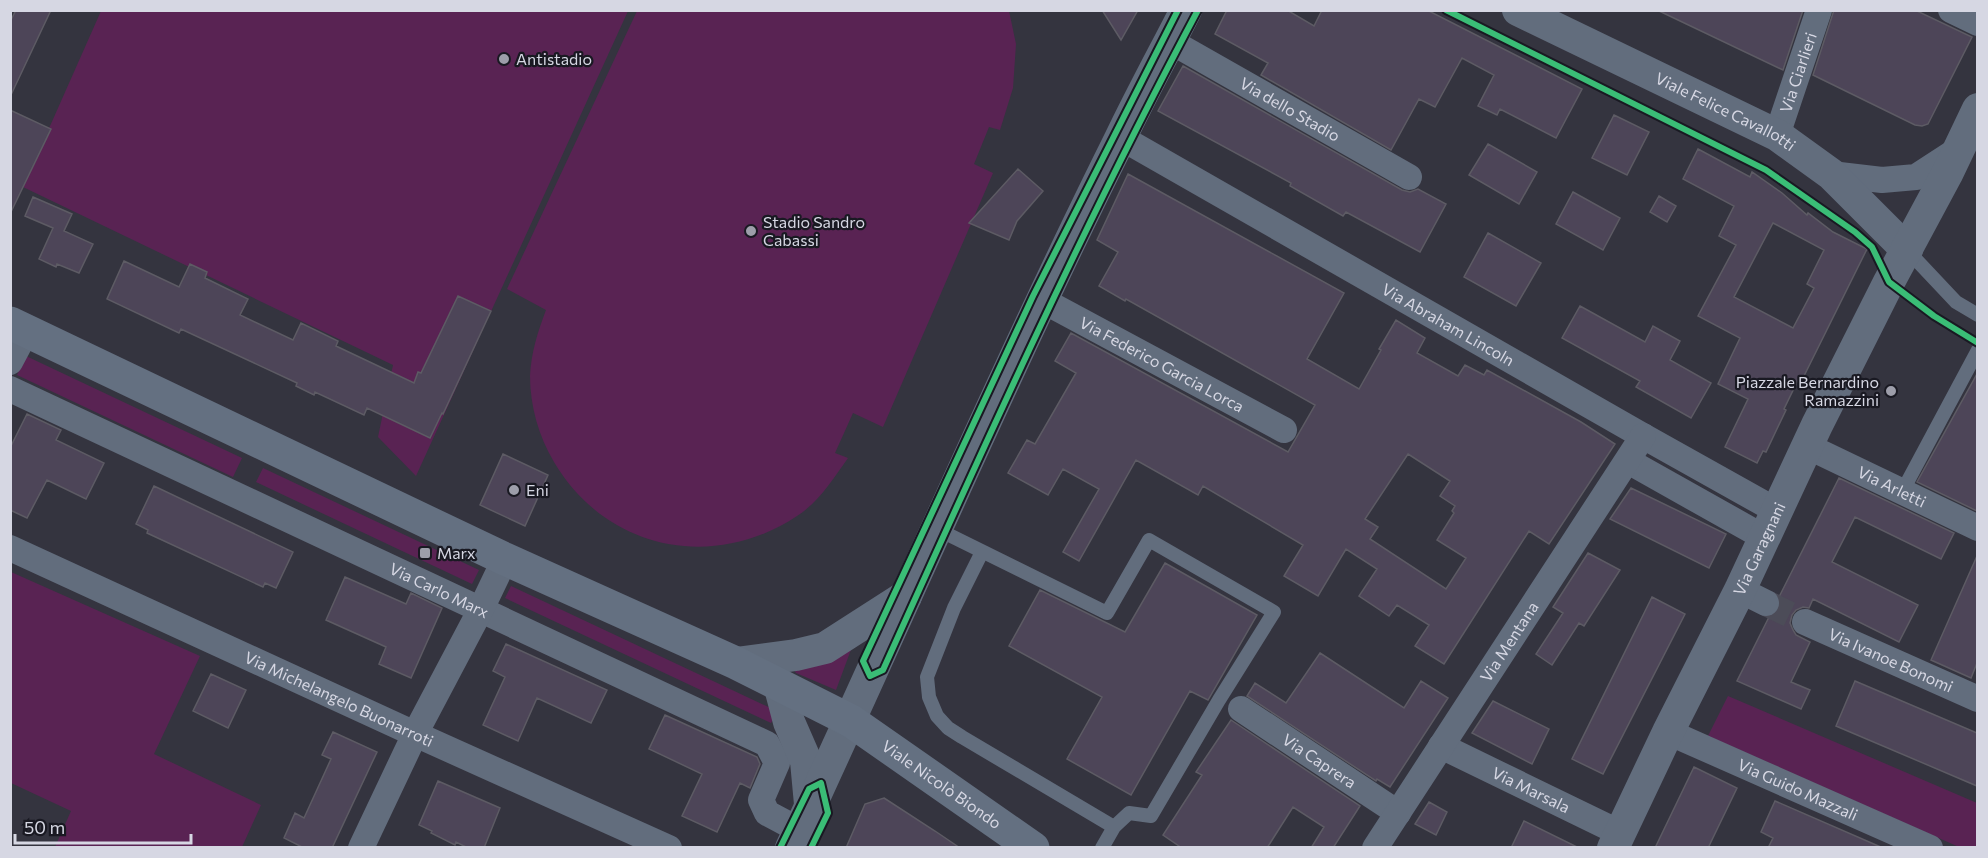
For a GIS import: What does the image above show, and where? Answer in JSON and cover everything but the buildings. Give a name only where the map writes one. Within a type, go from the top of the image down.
[{"type":"main road","points":[[19,327],[505,559],[736,663],[851,721]]},
{"type":"main road","name":"Viale Nicolò Biondo","points":[[851,721],[1033,848]]},
{"type":"street","points":[[800,828],[1042,300],[1120,137],[1186,10]]},
{"type":"street","name":"Viale Felice Cavallotti","points":[[1518,10],[1777,135],[1831,174],[1906,250]]},
{"type":"street","name":"Via Ciarlieri","points":[[1777,135],[1819,10]]},
{"type":"street","points":[[1951,10],[1977,23]]},
{"type":"street","name":"Via dello Stadio","points":[[1170,41],[1409,177]]},
{"type":"street","name":"Via Garagnani","points":[[1617,840],[1668,732],[1753,597],[1765,538],[1777,511],[1889,282],[1947,174],[1977,109]]},
{"type":"street","name":"Via Abraham Lincoln","points":[[1120,137],[1777,511]]},
{"type":"street","points":[[1831,174],[1882,180],[1916,177],[1956,151]]},
{"type":"street","name":"Via Federico Garcia Lorca","points":[[1042,300],[1284,430]]},
{"type":"street","points":[[10,363],[19,327]]},
{"type":"street","name":"Via Carlo Marx","points":[[10,389],[768,744],[777,763],[761,800],[767,813],[800,828]]},
{"type":"street","name":"Via Mentana","points":[[1375,848],[1643,436]]},
{"type":"street","name":"Via Arletti","points":[[1807,446],[1977,528]]},
{"type":"street","points":[[1628,461],[1765,538]]},
{"type":"street","name":"Via Michelangelo Buonarroti","points":[[10,548],[669,848]]},
{"type":"street","points":[[361,848],[415,734],[505,559]]},
{"type":"street","points":[[736,663],[796,655],[825,648],[906,596]]},
{"type":"street","name":"Via Ivanoe Bonomi","points":[[1805,622],[1977,699]]},
{"type":"street","points":[[779,684],[789,722],[806,761],[800,828]]},
{"type":"street","name":"Via Caprera","points":[[1241,709],[1398,813]]},
{"type":"street","name":"Via Guido Mazzali","points":[[1668,732],[1930,848]]},
{"type":"street","name":"Via Marsala","points":[[1441,746],[1617,840]]},
{"type":"lane","points":[[1906,250],[1956,302],[1977,315]]},
{"type":"lane","points":[[1902,492],[1977,350]]},
{"type":"lane","points":[[937,529],[1107,613],[1149,540],[1274,612],[1151,816],[1129,813],[1114,827],[1102,848]]},
{"type":"lane","points":[[982,552],[954,609],[927,677],[929,697],[937,716],[948,728],[962,737],[1114,827]]},
{"type":"shaded area","points":[[101,11],[628,11],[416,476],[378,437],[393,365],[23,187]]},
{"type":"shaded area","name":"Stadio Sandro Cabassi","points":[[637,11],[1009,11],[1016,44],[1013,88],[1000,130],[989,127],[974,164],[993,173],[883,427],[853,413],[835,453],[848,458],[819,497],[797,516],[765,533],[731,544],[697,547],[664,543],[632,533],[602,515],[576,492],[549,452],[536,421],[532,399],[530,376],[532,359],[546,310],[507,289]]},
{"type":"shaded area","points":[[26,356],[242,458],[233,477],[17,375]]},
{"type":"shaded area","points":[[263,468],[479,570],[472,584],[256,482]]},
{"type":"shaded area","points":[[11,572],[200,656],[154,754],[261,805],[242,847],[55,847],[71,811],[11,783]]},
{"type":"shaded area","points":[[511,586],[777,711],[771,723],[505,598]]},
{"type":"shaded area","points":[[852,647],[836,690],[796,673],[794,670]]},
{"type":"shaded area","points":[[1728,696],[1977,803],[1977,847],[1959,847],[1708,736]]},
{"type":"tunnel","points":[[1766,603],[1805,622]]},
{"type":"cycle path","points":[[1178,10],[1033,296],[863,661],[870,676],[883,670],[1074,255],[1198,10]]},
{"type":"cycle path","points":[[1446,10],[1766,170],[1855,232],[1872,247],[1889,282],[1934,316],[1978,343]]},
{"type":"cycle path","points":[[780,848],[809,789],[821,783],[828,813],[811,848]]},
{"type":"place","name":"Antistadio","points":[[504,59]]},
{"type":"place","name":"Stadio Sandro Cabassi","points":[[751,231]]},
{"type":"place","name":"Piazzale Bernardino Ramazzini","points":[[1891,391]]},
{"type":"place","name":"Eni","points":[[514,490]]},
{"type":"place","name":"Marx","points":[[425,553]]}]
